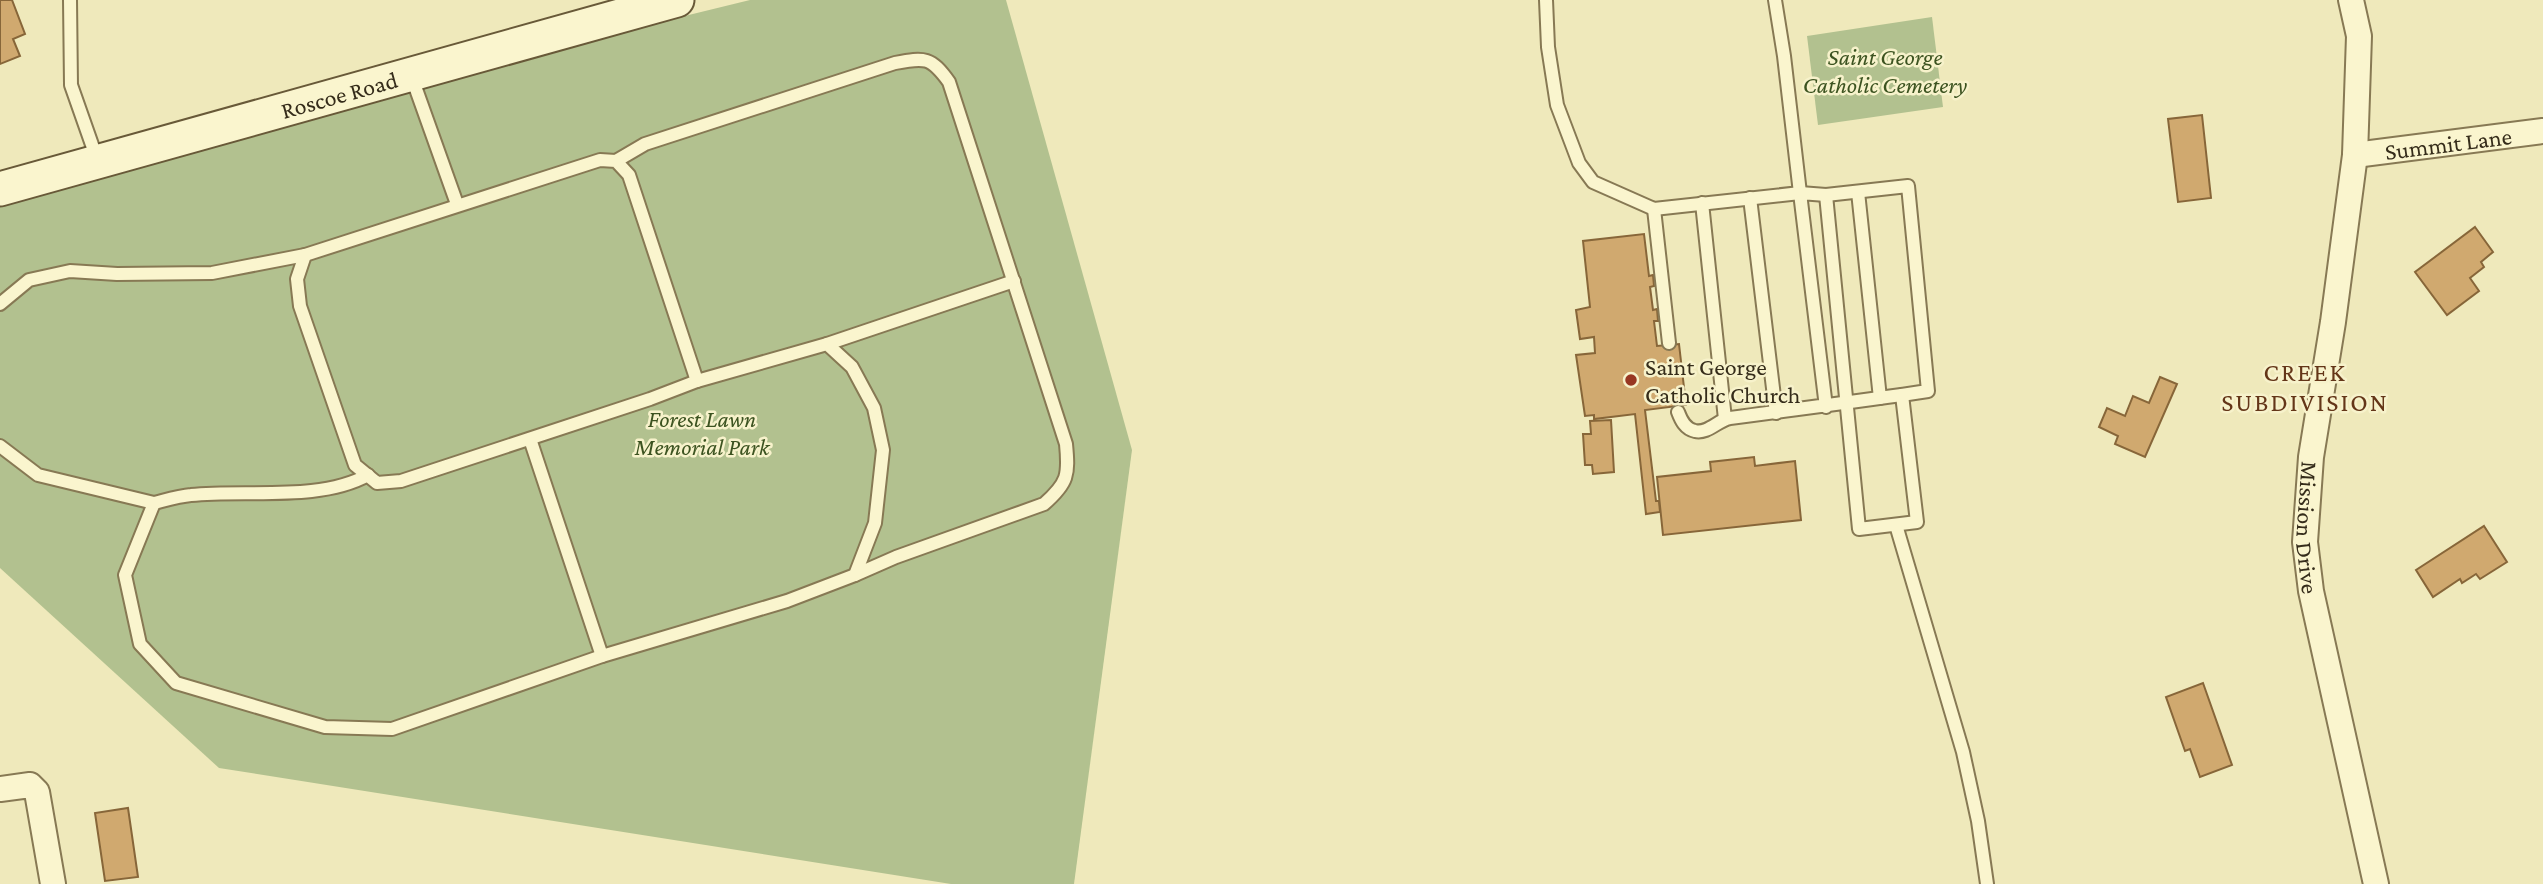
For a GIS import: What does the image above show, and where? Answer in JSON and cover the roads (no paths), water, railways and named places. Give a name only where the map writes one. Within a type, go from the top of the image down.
[{"type":"main road","name":"Roscoe Road","points":[[0,189],[677,0]]},
{"type":"street","name":"Mission Drive","points":[[2351,0],[2359,36],[2355,155],[2333,322],[2311,457],[2305,542],[2311,591],[2376,884]]},
{"type":"street","name":"Summit Lane","points":[[2355,155],[2543,131]]},
{"type":"street","points":[[0,789],[30,785],[37,792],[53,884]]},
{"type":"lane","points":[[70,0],[71,85],[98,163]]},
{"type":"lane","points":[[1546,0],[1548,47],[1557,106],[1578,163],[1593,182],[1654,209],[1800,192],[1826,195],[1908,186],[1928,391],[1725,419],[1709,429],[1695,431],[1683,424],[1678,412]]},
{"type":"lane","points":[[1775,0],[1826,407]]},
{"type":"lane","points":[[154,503],[125,575],[141,644],[176,683],[325,727],[392,729],[602,656],[774,606],[896,557],[1044,503],[1060,489],[1068,468],[1066,444],[949,82],[936,64],[920,58],[895,63],[645,144],[616,162]]},
{"type":"lane","points":[[411,75],[457,204]]},
{"type":"lane","points":[[0,304],[29,280],[70,271],[117,274],[212,273],[305,254],[600,160],[616,162],[629,175],[697,381]]},
{"type":"lane","points":[[1858,191],[1880,398]]},
{"type":"lane","points":[[1826,195],[1858,528],[1917,522],[1902,395]]},
{"type":"lane","points":[[1750,198],[1776,413]]},
{"type":"lane","points":[[1702,202],[1725,419]]},
{"type":"lane","points":[[1654,209],[1669,343]]},
{"type":"lane","points":[[305,254],[297,279],[300,306],[355,465],[377,483],[401,481],[697,381],[827,344],[1013,281]]},
{"type":"lane","points":[[827,344],[852,367],[874,408],[883,450],[875,523],[855,575]]},
{"type":"lane","points":[[530,439],[602,656]]},
{"type":"lane","points":[[0,446],[38,475],[154,503],[190,495],[282,493],[350,484],[368,475]]},
{"type":"lane","points":[[1896,524],[1963,752],[1978,821],[1987,884]]},
{"type":"place","name":"Saint George Catholic Church","points":[[1631,380]]},
{"type":"district","name":"CREEK SUBDIVISION","points":[[2305,387]]},
{"type":"park label","name":"Saint George Catholic Cemetery","points":[[1885,70]]},
{"type":"park label","name":"Forest Lawn Memorial Park","points":[[702,432]]}]
